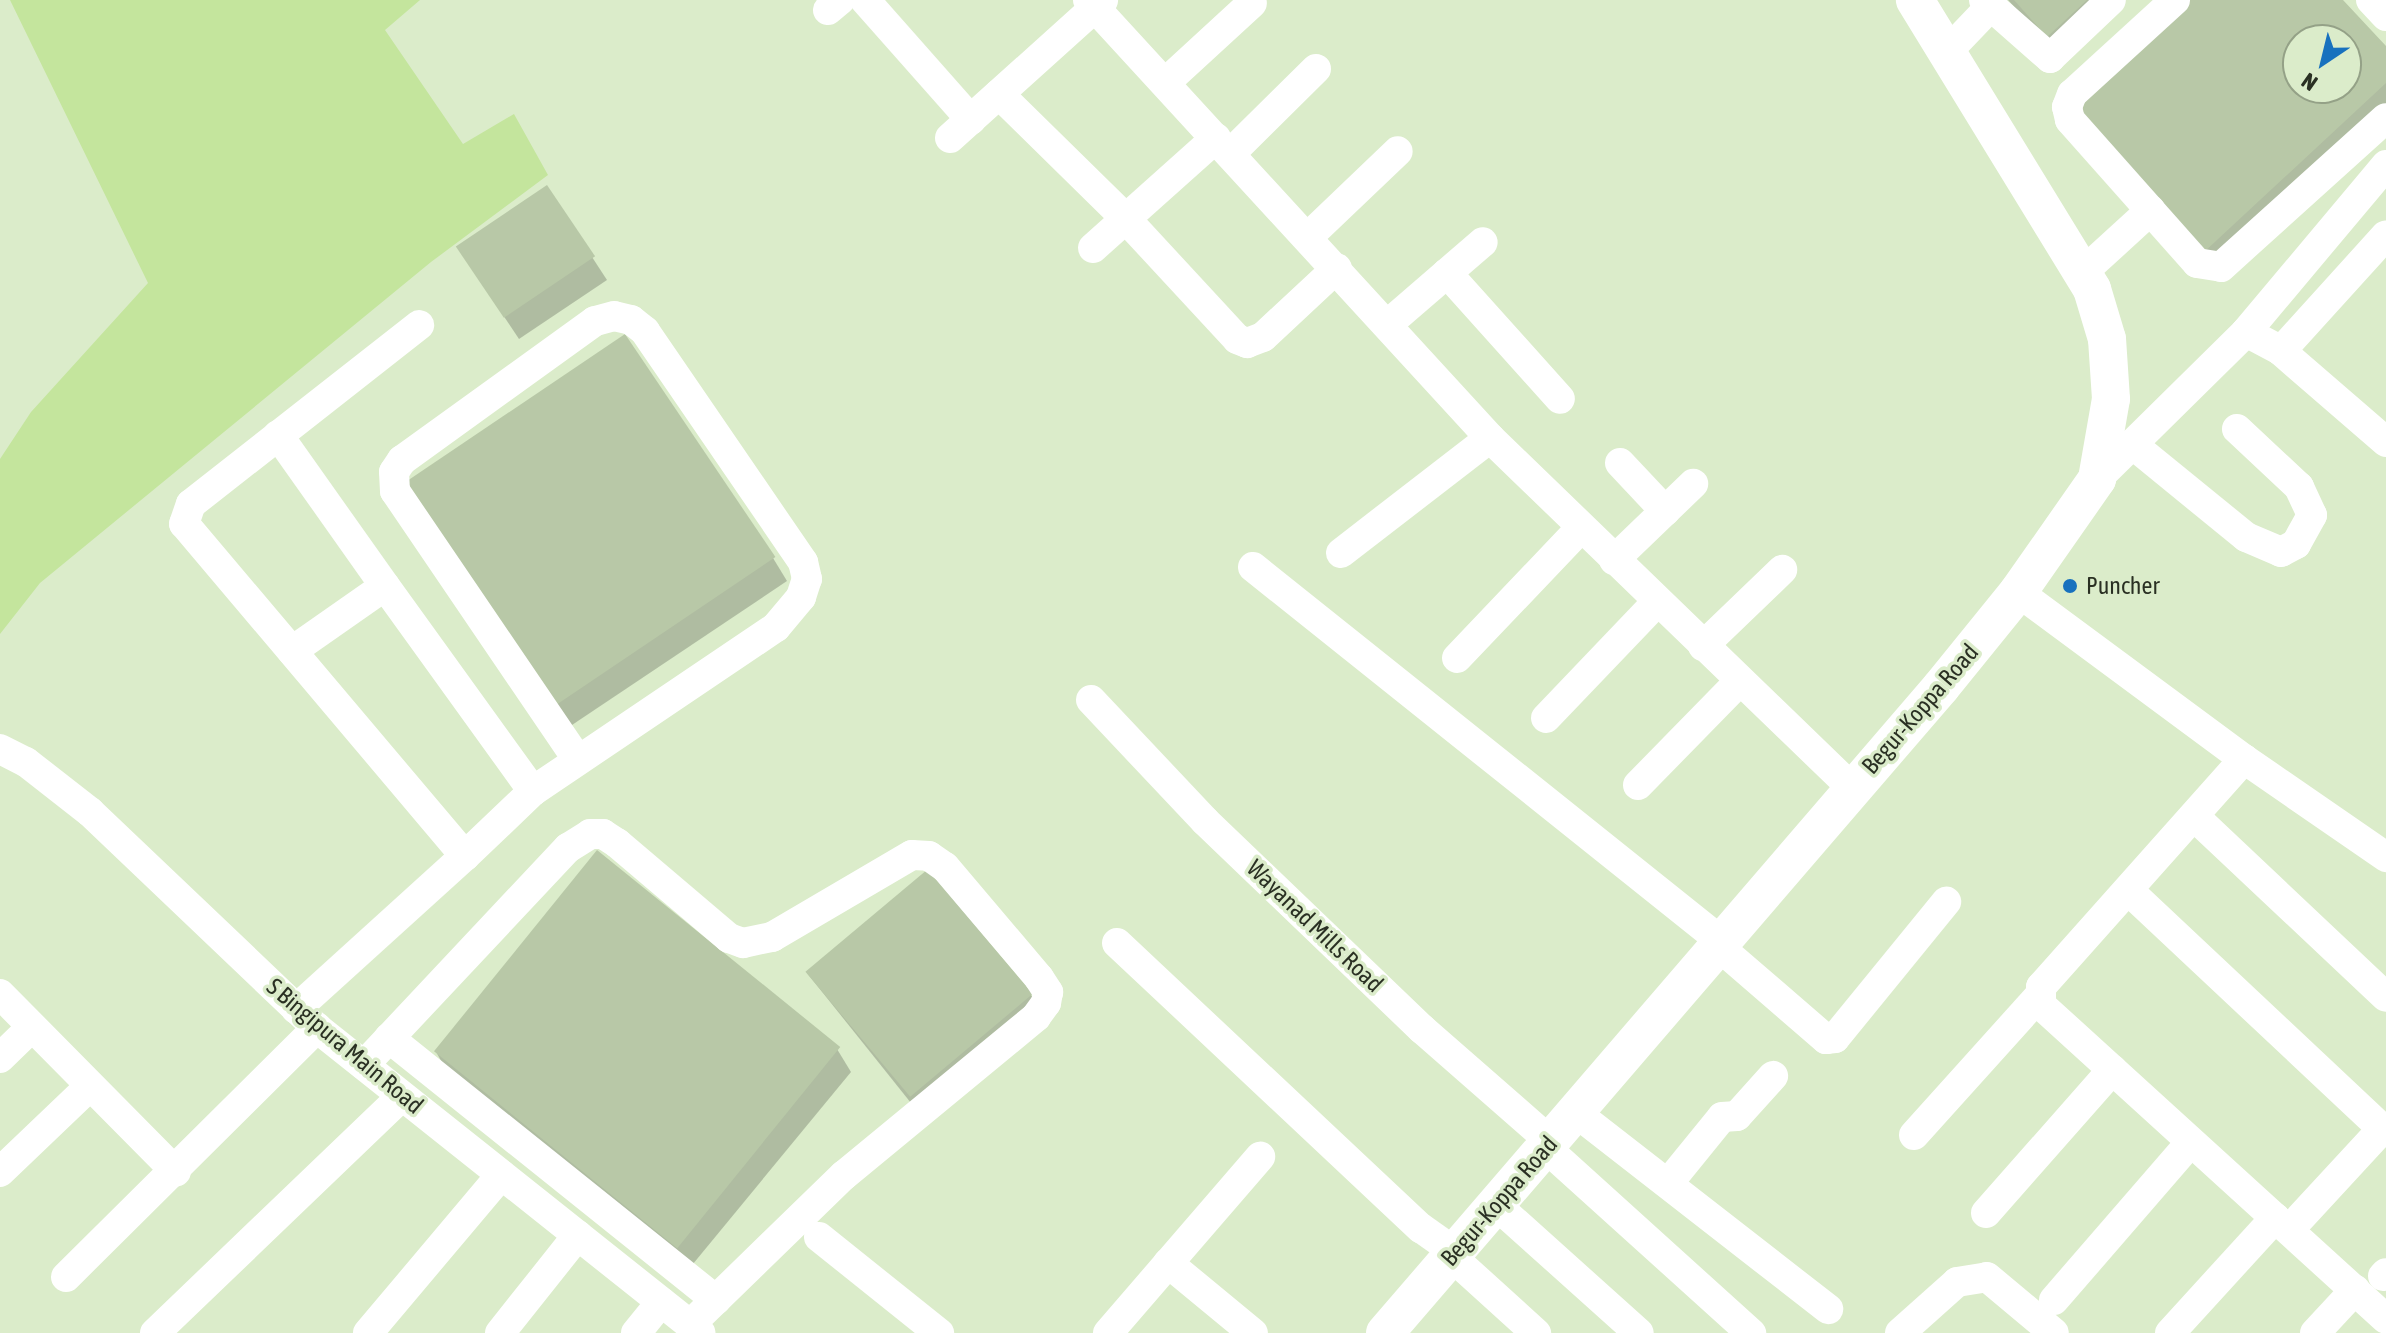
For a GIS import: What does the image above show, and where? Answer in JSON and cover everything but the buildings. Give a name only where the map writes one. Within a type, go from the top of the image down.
[{"type":"main road","name":"Begur-Koppa Road","points":[[1385,1333],[2018,592],[2097,479],[2110,384],[2107,339],[2082,273],[1915,0]]},
{"type":"street","points":[[865,0],[961,129],[1095,2],[1165,83],[1490,438],[1703,646],[1846,795]]},
{"type":"street","points":[[1947,52],[1987,4],[2050,58],[2111,0]]},
{"type":"street","points":[[2175,0],[2072,94],[2067,107],[2070,120],[2197,263],[2221,267],[2386,118]]},
{"type":"street","points":[[2371,0],[2386,16]]},
{"type":"street","points":[[1165,83],[1252,3]]},
{"type":"street","points":[[1093,248],[1316,69]]},
{"type":"street","points":[[999,94],[1126,219],[1237,339],[1247,343],[1263,337],[1337,268]]},
{"type":"street","points":[[1308,237],[1398,151]]},
{"type":"street","points":[[2097,479],[2246,332],[2386,165]]},
{"type":"street","points":[[2082,273],[2151,210]]},
{"type":"street","points":[[2281,351],[2386,235]]},
{"type":"street","points":[[1388,324],[1483,242]]},
{"type":"street","points":[[1447,273],[1560,399]]},
{"type":"street","points":[[66,1277],[176,1172],[307,1018],[533,791],[776,627],[801,597],[807,579],[803,562],[645,331],[631,320],[614,316],[595,321],[410,454],[394,472],[395,491],[578,760]]},
{"type":"street","points":[[419,325],[191,504],[184,524],[465,856]]},
{"type":"street","points":[[2246,332],[2281,351],[2386,442]]},
{"type":"street","points":[[2132,444],[2246,537],[2281,552],[2296,544],[2312,515],[2299,487],[2237,429]]},
{"type":"street","points":[[278,435],[533,791]]},
{"type":"street","points":[[1341,553],[1490,438]]},
{"type":"street","points":[[1620,463],[1665,511]]},
{"type":"street","points":[[1614,560],[1693,484]]},
{"type":"street","points":[[1457,658],[1581,528]]},
{"type":"street","points":[[1253,567],[1719,943],[1826,1039],[1835,1038],[1946,902]]},
{"type":"street","points":[[1703,646],[1782,570]]},
{"type":"street","points":[[292,651],[385,586]]},
{"type":"street","points":[[2018,592],[2244,759],[2386,857]]},
{"type":"street","points":[[1546,718],[1657,602]]},
{"type":"street","points":[[1638,785],[1734,678]]},
{"type":"street","name":"Wayanad Mills Road","points":[[1091,700],[1205,821],[1422,1029],[1751,1333]]},
{"type":"street","name":"S Bingipura Main Road","points":[[0,749],[26,762],[90,812],[307,1018],[695,1329]]},
{"type":"street","points":[[2244,759],[2041,987],[2041,1005],[2191,1142],[2288,1218],[2386,1319]]},
{"type":"street","points":[[2195,817],[2386,997]]},
{"type":"street","points":[[364,1065],[568,848],[590,834],[610,838],[729,938],[743,943],[772,937],[912,855],[929,856],[945,867],[1031,967],[1048,992],[1046,1003],[1036,1017],[844,1175],[716,1300],[695,1329]]},
{"type":"street","points":[[2128,890],[2384,1130],[2170,1333]]},
{"type":"street","points":[[1117,943],[1536,1333]]},
{"type":"street","points":[[0,994],[176,1172]]},
{"type":"street","points":[[1914,1135],[2039,996]]},
{"type":"street","points":[[0,1058],[31,1028]]},
{"type":"street","points":[[389,1038],[716,1300]]},
{"type":"street","points":[[1986,1213],[2112,1070]]},
{"type":"street","points":[[1670,1181],[1722,1117],[1737,1116],[1773,1076]]},
{"type":"street","points":[[0,1172],[89,1087]]},
{"type":"street","points":[[155,1333],[402,1096]]},
{"type":"street","points":[[1575,1112],[1670,1181],[1828,1309]]},
{"type":"street","points":[[2054,1300],[2191,1142]]},
{"type":"street","points":[[1108,1333],[1260,1157]]},
{"type":"street","points":[[368,1333],[501,1175]]},
{"type":"street","points":[[1495,1204],[1639,1333]]},
{"type":"street","points":[[500,1333],[578,1235]]},
{"type":"street","points":[[819,1237],[939,1333]]},
{"type":"street","points":[[1168,1263],[1253,1333]]},
{"type":"street","points":[[1900,1333],[1957,1282],[1987,1277],[2054,1333]]},
{"type":"street","points":[[2315,1333],[2355,1290]]},
{"type":"street","points":[[636,1333],[661,1302]]},
{"type":"green space","points":[[10,0],[420,0],[385,30],[463,144],[514,114],[548,175],[431,262],[40,583],[0,634],[0,459],[31,412],[148,283]]},
{"type":"place","name":"Puncher","points":[[2070,586]]}]
